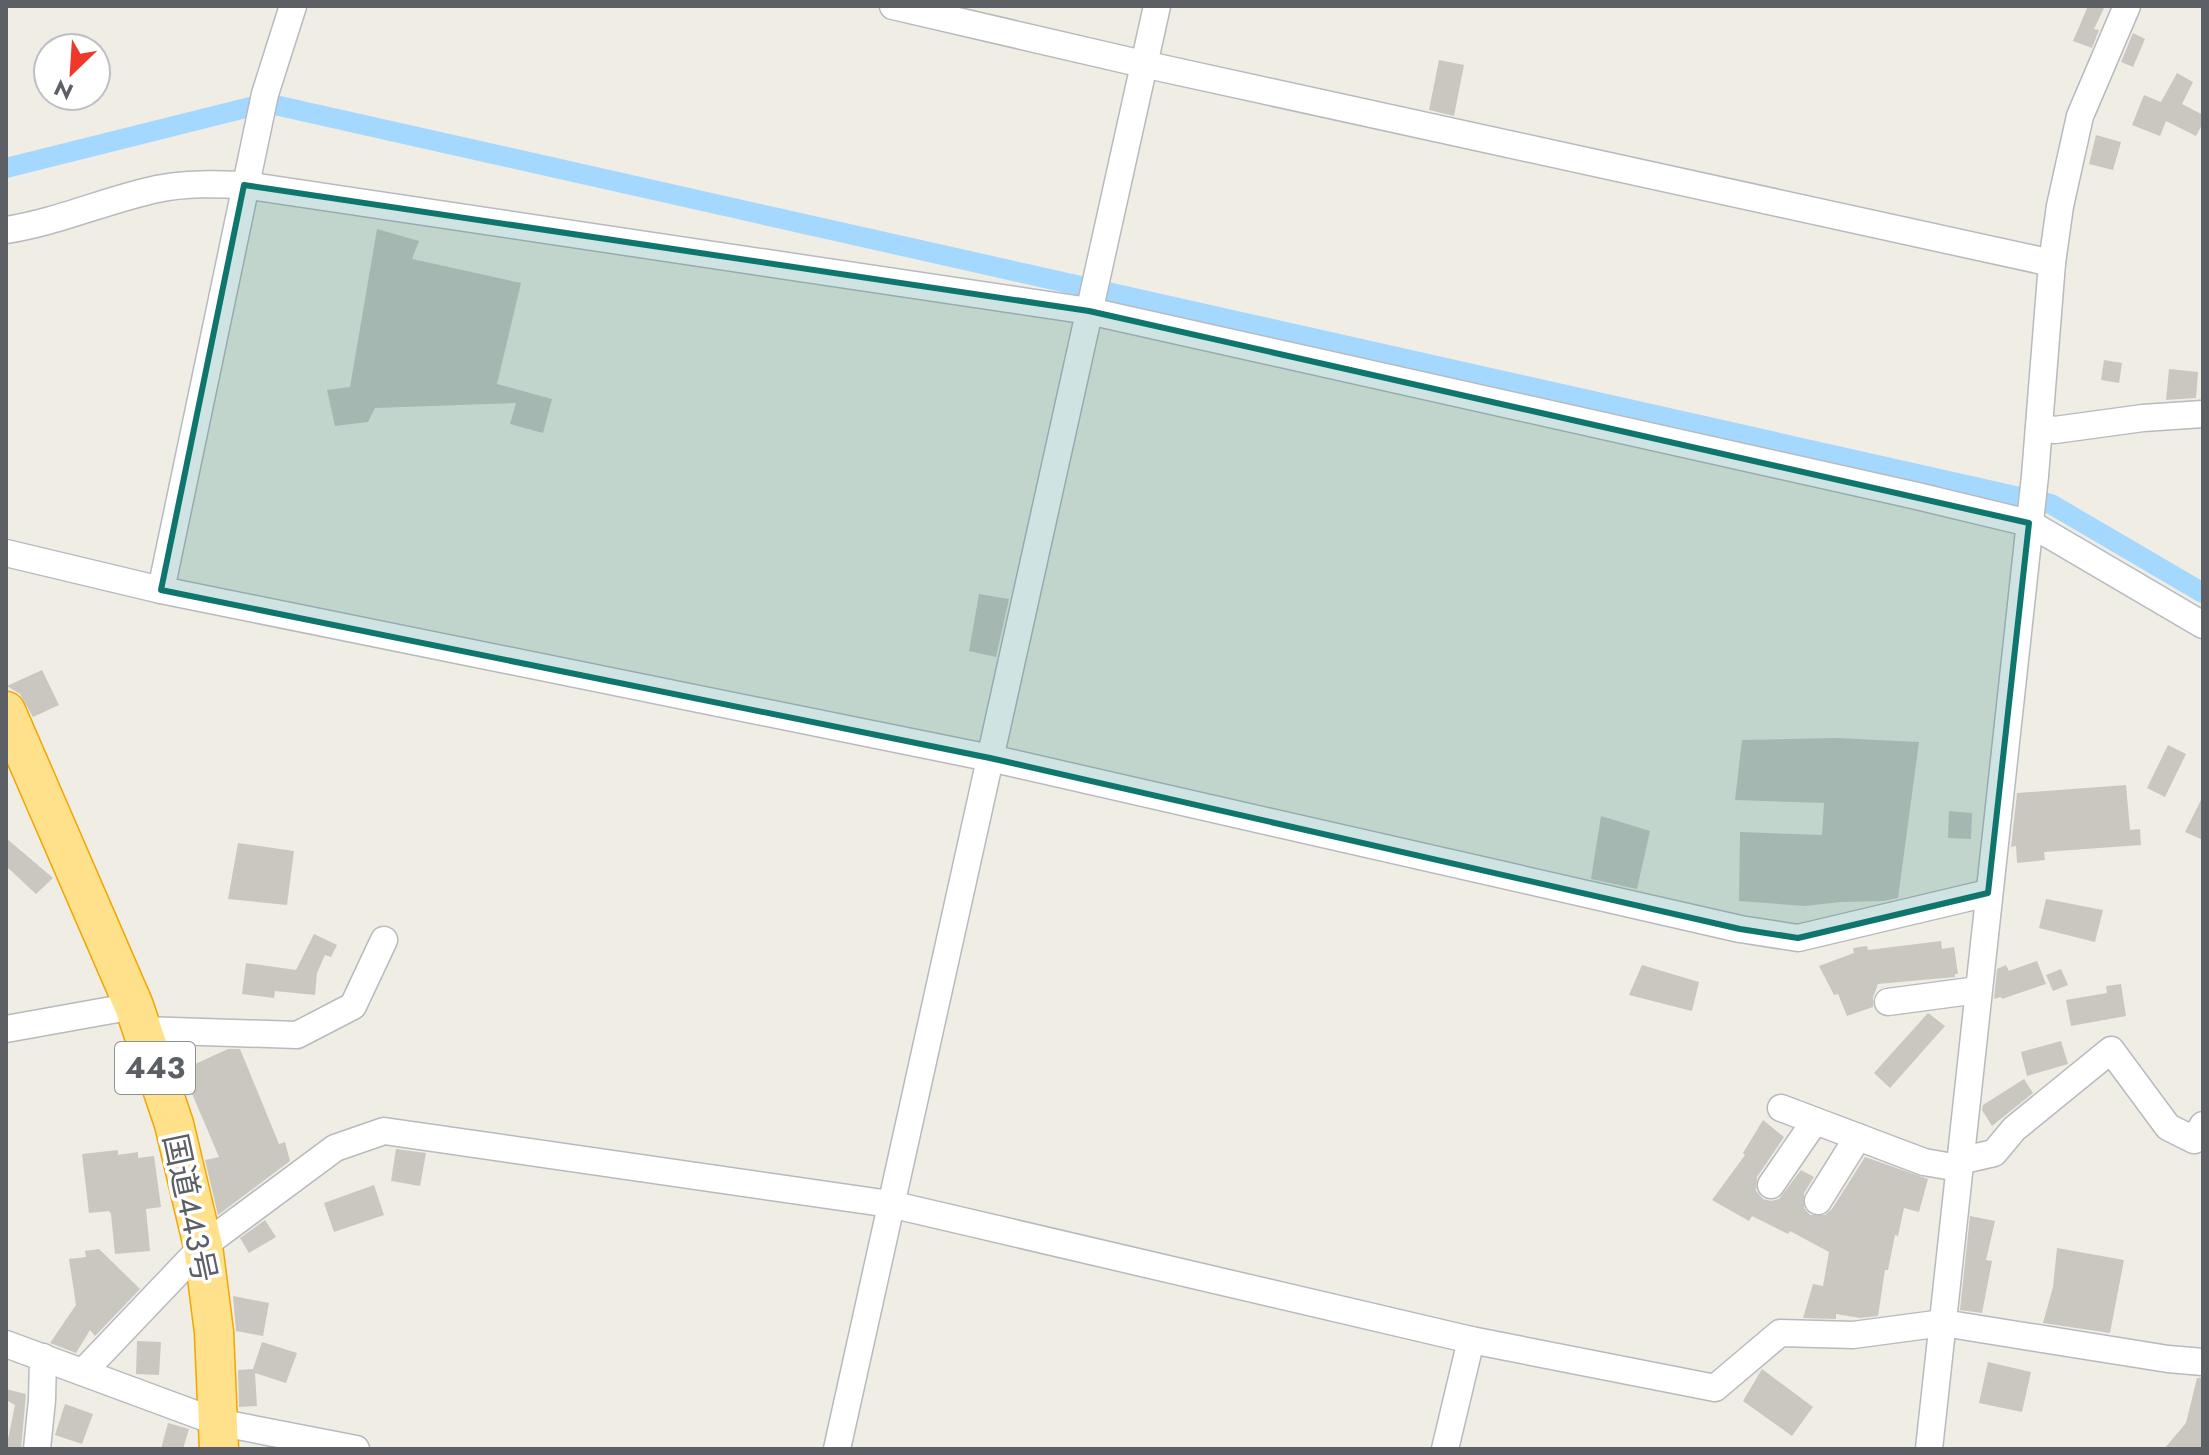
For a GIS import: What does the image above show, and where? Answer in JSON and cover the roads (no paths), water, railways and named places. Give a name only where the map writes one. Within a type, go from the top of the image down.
[{"type":"highway","name":"国道443号","points":[[6,711],[138,1018],[174,1124],[203,1246],[214,1332],[218,1435]]},
{"type":"street","points":[[161,590],[265,94],[293,6]]},
{"type":"street","points":[[893,6],[1143,64],[2052,263]]},
{"type":"street","points":[[837,1449],[1157,6]]},
{"type":"street","points":[[1929,1449],[2035,476],[2052,263],[2060,206],[2080,116],[2127,6]]},
{"type":"street","points":[[6,230],[39,225],[156,189],[247,174],[1089,311],[2030,520],[2203,625]]},
{"type":"street","points":[[2039,428],[2055,430],[2143,418],[2203,414]]},
{"type":"street","points":[[6,553],[161,590],[990,758],[1725,926],[1798,938],[1988,893]]},
{"type":"street","points":[[6,764],[42,795]]},
{"type":"street","points":[[6,1029],[138,1018],[297,1035],[353,1006],[384,940]]},
{"type":"street","points":[[1888,1002],[1978,990]]},
{"type":"street","points":[[1781,1108],[1924,1162],[1959,1165],[1994,1153],[2014,1129],[2111,1050],[2168,1127],[2194,1140],[2203,1125]]},
{"type":"street","points":[[1771,1185],[1815,1121]]},
{"type":"street","points":[[83,1372],[203,1246],[335,1148],[384,1131],[890,1204],[1471,1340],[1715,1388],[1780,1333],[1853,1335],[1943,1323],[2203,1362]]},
{"type":"street","points":[[1818,1201],[1858,1137]]},
{"type":"street","points":[[1445,1449],[1471,1340]]},
{"type":"street","points":[[6,1344],[83,1372],[218,1435],[356,1449]]},
{"type":"street","points":[[37,1449],[43,1357]]},
{"type":"waterway","points":[[6,168],[266,103],[2051,504],[2203,593]]}]
